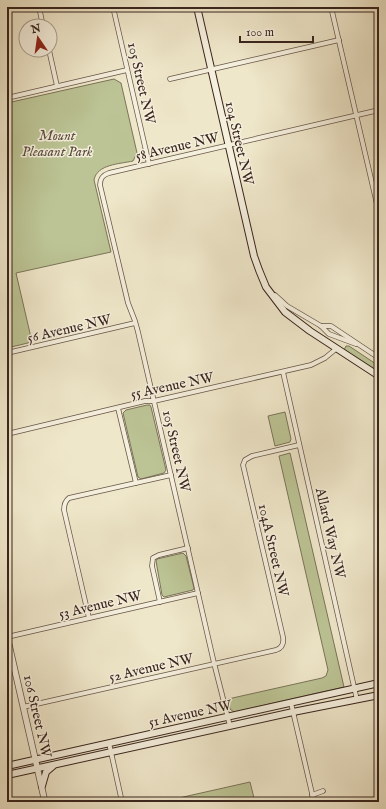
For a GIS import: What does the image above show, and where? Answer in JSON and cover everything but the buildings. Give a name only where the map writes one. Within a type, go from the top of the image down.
[{"type":"main road","name":"104 Street NW","points":[[197,7],[254,256],[265,285],[279,305],[288,314],[310,331],[379,376]]},
{"type":"main road","name":"51 Avenue NW","points":[[7,766],[379,683]]},
{"type":"main road","name":"51 Avenue NW","points":[[7,775],[293,712],[379,695]]},
{"type":"main road","points":[[42,786],[46,772],[56,764]]},
{"type":"street","points":[[39,7],[41,18]]},
{"type":"street","name":"105 Street NW","points":[[113,7],[149,164]]},
{"type":"street","points":[[331,7],[379,213]]},
{"type":"street","points":[[170,79],[339,40]]},
{"type":"street","points":[[51,58],[57,86]]},
{"type":"street","points":[[7,98],[127,70]]},
{"type":"street","name":"58 Avenue NW","points":[[100,180],[103,176],[109,173],[379,110]]},
{"type":"street","name":"105 Street NW","points":[[100,180],[128,303],[135,323],[154,401],[214,663],[230,726]]},
{"type":"street","points":[[265,285],[287,306],[321,326],[332,335],[356,344]]},
{"type":"street","name":"56 Avenue NW","points":[[7,353],[135,323]]},
{"type":"street","points":[[321,326],[331,326],[379,358]]},
{"type":"street","name":"55 Avenue NW","points":[[7,434],[314,364],[337,348]]},
{"type":"street","name":"Allard Way NW","points":[[283,372],[357,700]]},
{"type":"street","points":[[118,408],[136,483]]},
{"type":"street","name":"104A Street NW","points":[[282,645],[283,637],[244,468],[245,460],[252,456],[299,445]]},
{"type":"street","points":[[89,618],[64,510],[64,504],[69,498],[171,475]]},
{"type":"street","points":[[160,602],[152,560],[159,555],[188,548]]},
{"type":"street","name":"53 Avenue NW","points":[[7,636],[198,593]]},
{"type":"street","name":"106 Street NW","points":[[7,636],[11,664],[23,707],[45,802]]},
{"type":"street","name":"52 Avenue NW","points":[[23,707],[276,650],[282,645]]},
{"type":"street","points":[[291,703],[314,802]]},
{"type":"street","points":[[109,743],[122,802]]},
{"type":"street","points":[[312,795],[323,791]]},
{"type":"green space","name":"Mount Pleasant Park","points":[[114,79],[121,83],[137,153],[133,161],[104,168],[96,175],[94,180],[111,252],[16,273],[32,342],[7,348],[7,103]]},
{"type":"green space","points":[[346,346],[349,346],[379,366],[379,374],[344,350]]},
{"type":"green space","points":[[150,405],[151,407],[166,470],[164,473],[141,479],[138,477],[123,413],[126,410]]},
{"type":"green space","points":[[285,412],[291,439],[290,442],[275,446],[268,416]]},
{"type":"green space","points":[[290,453],[344,687],[234,712],[230,709],[228,699],[322,678],[326,676],[328,670],[279,456]]},
{"type":"green space","points":[[183,553],[186,556],[194,588],[193,590],[164,597],[162,595],[156,561],[157,559]]},
{"type":"green space","points":[[250,782],[255,802],[161,802]]}]
